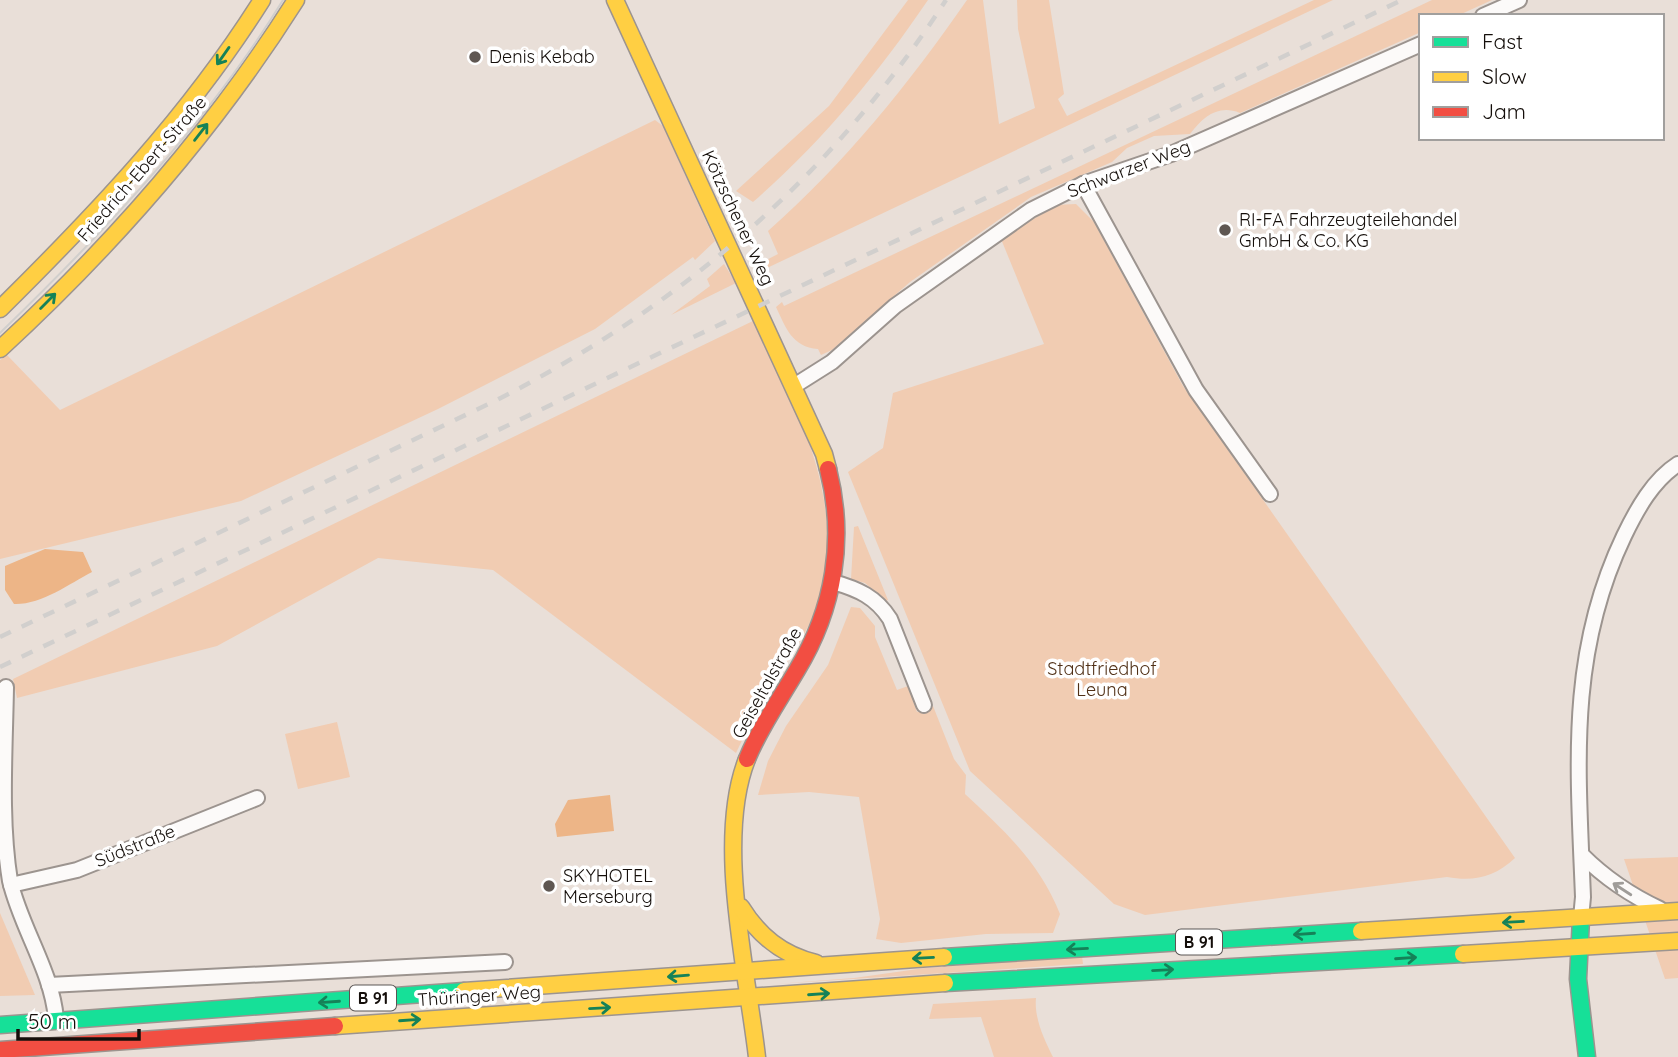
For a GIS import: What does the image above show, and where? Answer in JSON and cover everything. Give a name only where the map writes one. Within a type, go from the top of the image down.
[{"type":"main road","name":"Friedrich-Ebert-Straße","points":[[0,309],[120,188],[169,129],[262,0]]},
{"type":"main road","name":"Friedrich-Ebert-Straße","points":[[0,349],[141,205],[239,85],[296,0]]},
{"type":"main road","name":"Kötzschener Weg","points":[[615,0],[824,454]]},
{"type":"main road","name":"Geiseltalstraße","points":[[757,1057],[734,866],[734,808],[741,780],[766,717],[813,643],[833,582],[839,529],[832,479],[824,454]]},
{"type":"main road","points":[[738,902],[750,922],[774,946],[796,960],[825,965]]},
{"type":"main road","name":"B 91","points":[[747,971],[1673,912]]},
{"type":"main road","points":[[1581,918],[1578,979],[1587,1057]]},
{"type":"main road","name":"B 91","points":[[751,999],[1041,976],[1338,962],[1678,941]]},
{"type":"main road","name":"Thüringer Weg","points":[[0,1025],[747,971]]},
{"type":"main road","name":"Thüringer Weg","points":[[0,1050],[85,1051],[479,1015],[751,999]]},
{"type":"street","points":[[1488,14],[1519,0]]},
{"type":"street","name":"Schwarzer Weg","points":[[793,386],[832,362],[895,306],[1031,210],[1083,184],[1171,154],[1419,45]]},
{"type":"street","points":[[1083,184],[1196,390],[1270,494]]},
{"type":"street","points":[[1581,918],[1582,855],[1577,745],[1581,677],[1592,626],[1612,562],[1640,504],[1678,464]]},
{"type":"street","points":[[833,582],[866,594],[882,606],[890,619],[924,705]]},
{"type":"street","points":[[6,687],[2,841],[11,886],[49,985],[56,1019]]},
{"type":"street","name":"Südstraße","points":[[11,886],[77,870],[257,798]]},
{"type":"street","points":[[1582,855],[1615,885],[1636,898],[1673,912]]},
{"type":"street","name":"Thüringer Weg","points":[[49,985],[505,962]]},
{"type":"street","points":[[427,966],[429,995]]},
{"type":"green space","points":[[908,0],[928,0],[889,55],[825,132],[753,202],[736,191],[829,106]]},
{"type":"green space","points":[[967,0],[983,0],[999,124],[1035,108],[1018,29],[1017,0],[1049,0],[1064,94],[1058,99],[1067,116],[1314,0],[1333,0],[767,268],[769,273],[760,275],[755,266],[778,254],[768,231],[824,178],[875,122]]},
{"type":"green space","points":[[1432,0],[1492,0],[1461,14],[1419,14],[1419,33],[1240,113],[1218,111],[1200,122],[1190,134],[1154,136],[1127,148],[1112,162],[1031,197],[910,282],[832,350],[821,355],[818,349],[802,345],[791,335],[776,307],[782,302],[784,306]]},
{"type":"green space","points":[[655,120],[663,126],[715,241],[695,260],[693,257],[595,329],[438,409],[241,501],[0,559],[0,360],[7,355],[60,410]]},
{"type":"green space","name":"Stadtfriedhof Leuna","points":[[1076,204],[1094,222],[1183,386],[1515,858],[1500,870],[1475,878],[1447,877],[1145,915],[1114,904],[970,771],[848,472],[883,448],[893,393],[1044,344],[1001,239],[1056,205]]},
{"type":"green space","points":[[724,264],[736,283],[671,315],[710,286],[707,279]]},
{"type":"green space","points":[[755,320],[794,404],[815,461],[826,520],[827,551],[826,573],[817,609],[736,753],[493,570],[378,558],[217,646],[17,698],[13,679]]},
{"type":"green space","points":[[858,526],[888,600],[886,601],[865,583],[851,579],[854,527]]},
{"type":"green space","points":[[851,607],[860,608],[875,626],[875,637],[897,690],[908,686],[917,712],[933,706],[954,759],[966,775],[965,794],[1020,848],[1042,879],[1060,914],[1053,933],[986,934],[901,943],[876,939],[880,919],[859,797],[809,792],[758,795],[768,761],[786,726],[828,665]]},
{"type":"green space","points":[[337,722],[350,777],[298,789],[285,734]]},
{"type":"green space","points":[[1678,857],[1678,978],[1665,979],[1624,859]]},
{"type":"green space","points":[[0,913],[35,995],[0,996]]},
{"type":"green space","points":[[1082,956],[1083,964],[776,984],[854,978],[925,968]]},
{"type":"green space","points":[[1036,998],[1038,1021],[1053,1057],[994,1057],[981,1017],[929,1019],[933,1004]]},
{"type":"shaded area","points":[[45,549],[83,552],[92,572],[44,597],[14,604],[5,590],[5,566]]},
{"type":"shaded area","points":[[610,795],[614,831],[557,837],[555,824],[568,800]]},
{"type":"tram line","points":[[0,333],[77,256],[152,175],[221,90],[283,0]]},
{"type":"railway","points":[[0,637],[497,400],[565,363],[630,322],[691,278],[803,179],[854,124],[946,0]]},
{"type":"railway","points":[[0,667],[1402,0]]},
{"type":"traffic: fast","points":[[1581,918],[1578,979],[1587,1057]]},
{"type":"traffic: fast","points":[[944,957],[1361,931]]},
{"type":"traffic: fast","points":[[945,983],[1463,954]]},
{"type":"traffic: fast","points":[[0,1025],[464,991]]},
{"type":"traffic: slow","points":[[0,309],[72,237],[140,162],[204,84],[262,0]]},
{"type":"traffic: slow","points":[[0,349],[82,269],[160,184],[231,94],[296,0]]},
{"type":"traffic: slow","points":[[615,0],[824,454],[828,469]]},
{"type":"traffic: slow","points":[[747,759],[738,791],[733,866],[757,1057]]},
{"type":"traffic: slow","points":[[741,907],[772,943],[792,955],[816,963]]},
{"type":"traffic: slow","points":[[1361,931],[1678,911]]},
{"type":"traffic: slow","points":[[1463,954],[1678,941]]},
{"type":"traffic: slow","points":[[464,991],[944,957]]},
{"type":"traffic: slow","points":[[335,1026],[945,983]]},
{"type":"traffic: jam","points":[[747,759],[764,724],[810,647],[828,598],[836,547],[836,521],[828,469]]},
{"type":"traffic: jam","points":[[0,1050],[335,1026]]},
{"type":"place","name":"Denis Kebab","points":[[475,57]]},
{"type":"place","name":"RI-FA Fahrzeugteilehandel GmbH & Co. KG","points":[[1225,230]]},
{"type":"place","name":"SKYHOTEL Merseburg","points":[[549,886]]}]
